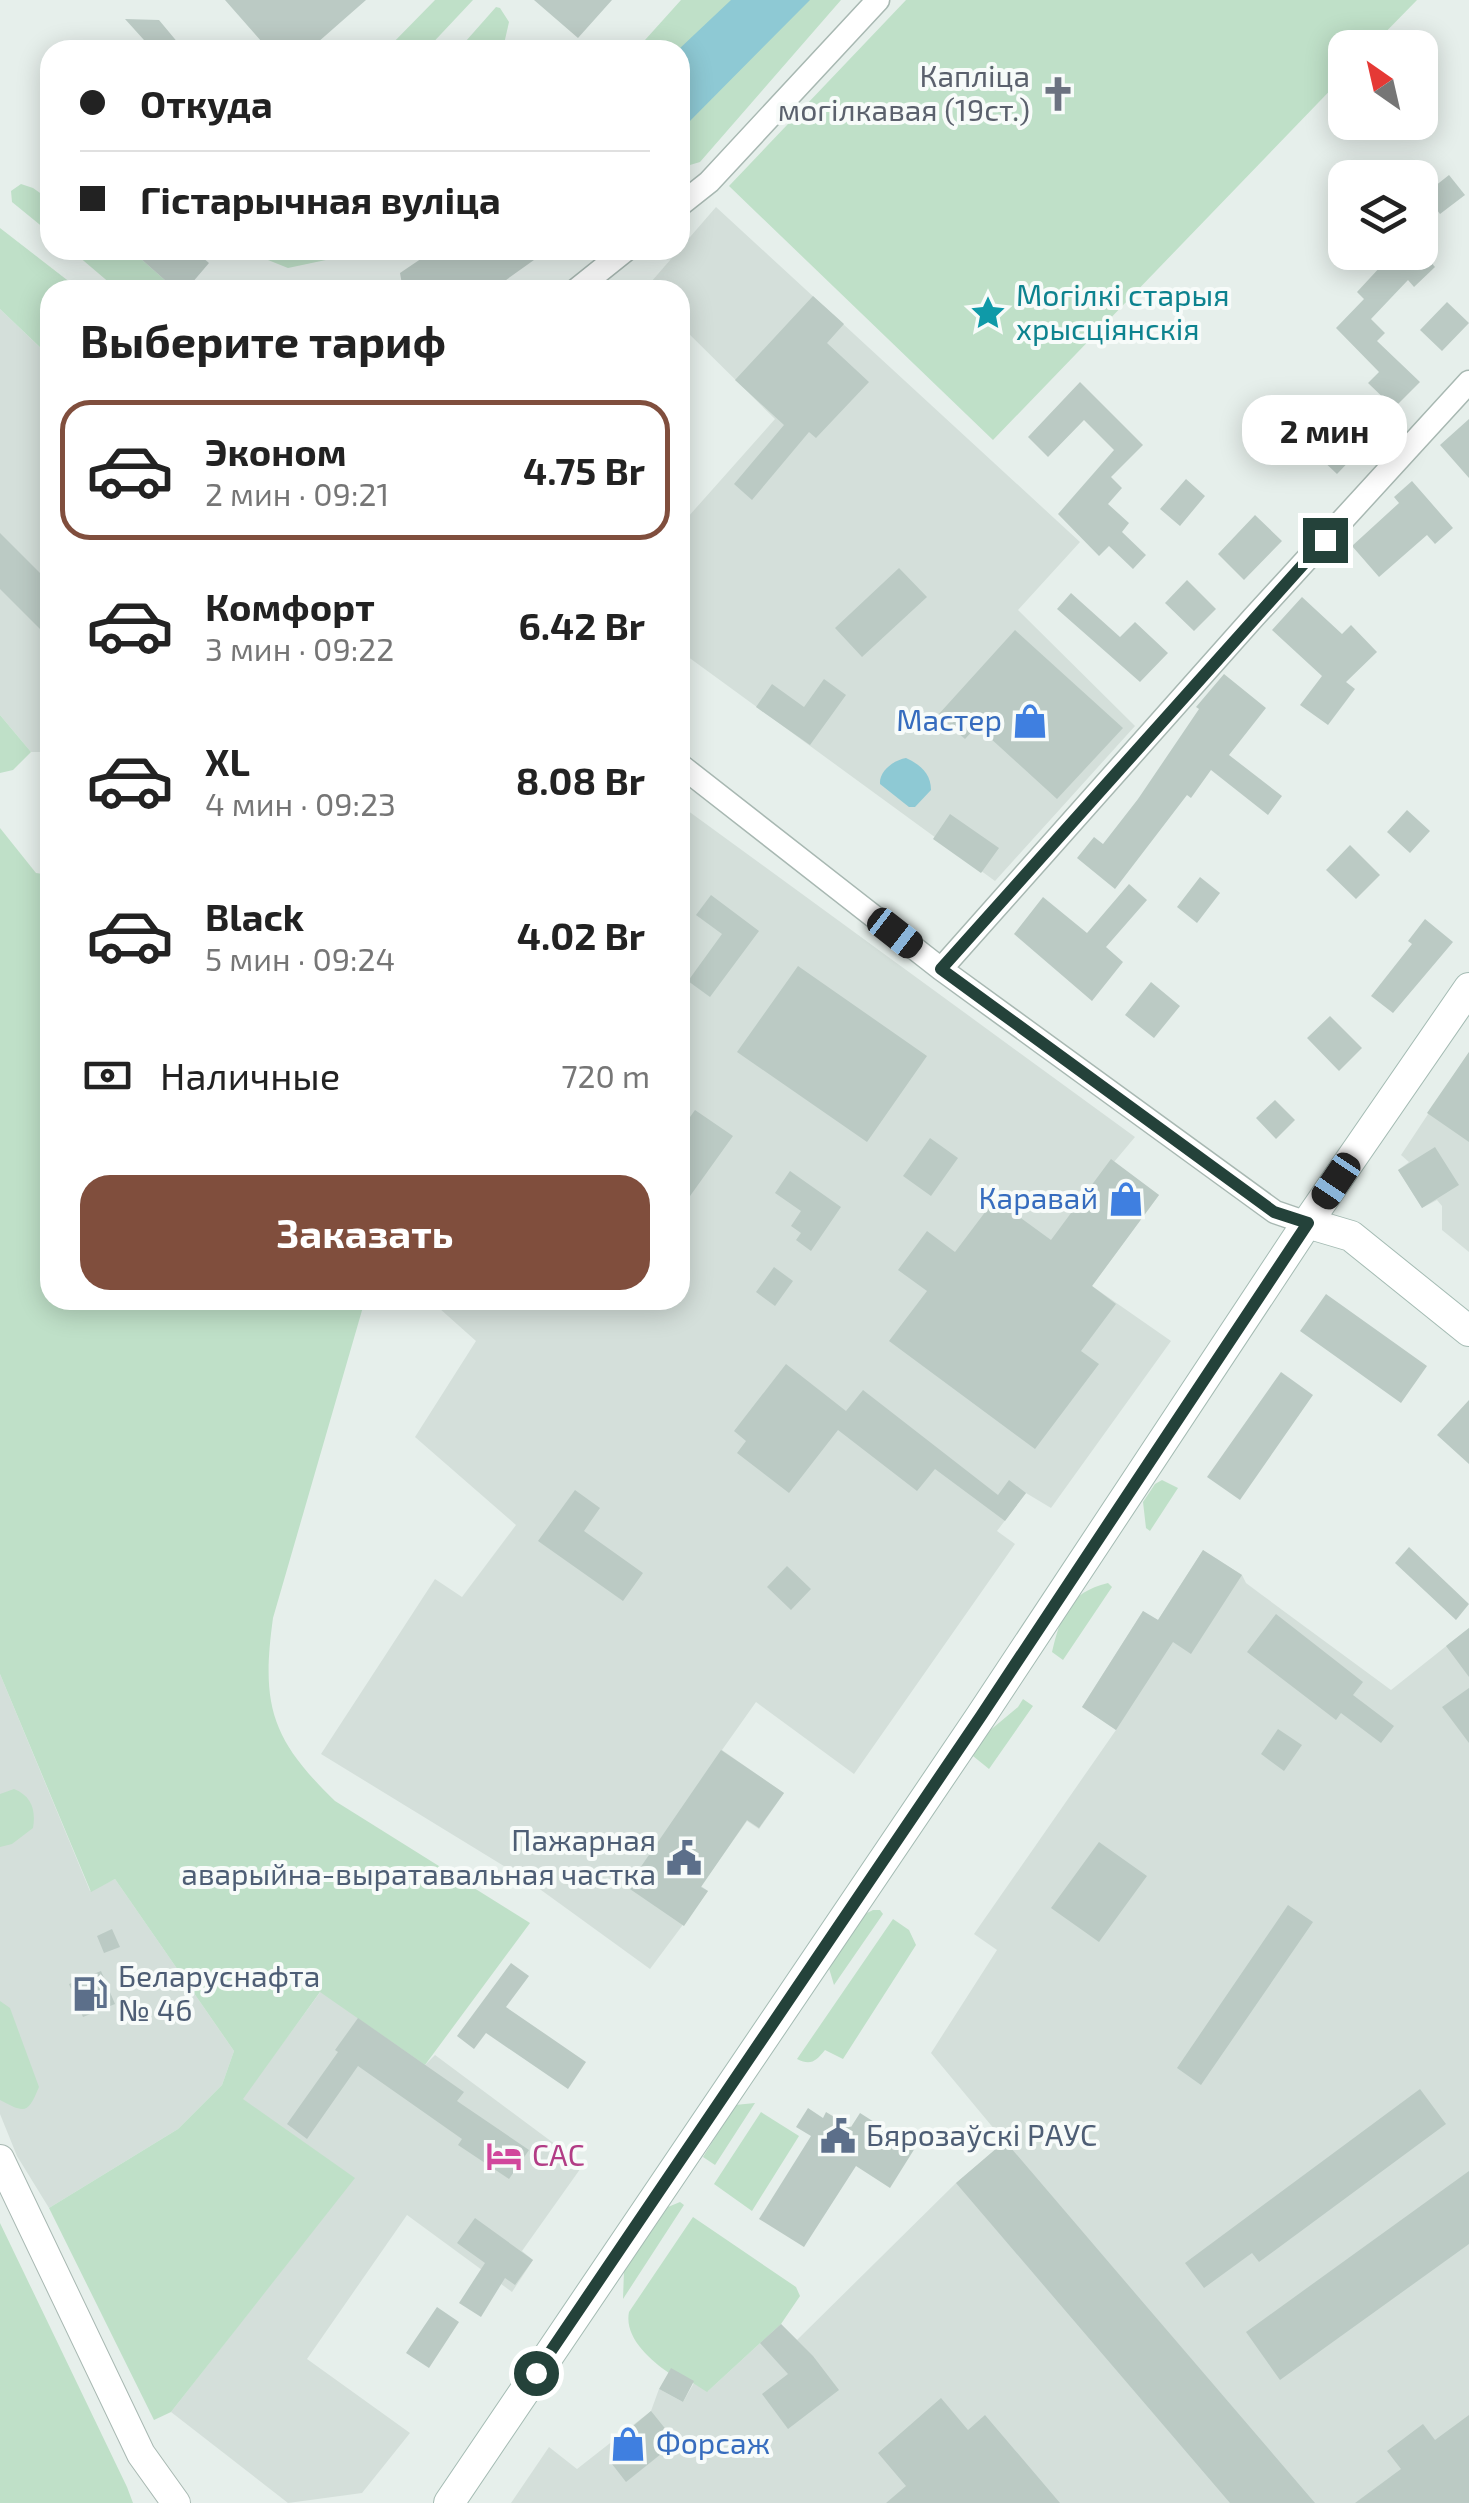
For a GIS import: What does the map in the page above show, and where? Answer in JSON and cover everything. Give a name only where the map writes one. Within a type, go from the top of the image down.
[{"type":"main road","points":[[448,2503],[1469,988]]},
{"type":"main road","points":[[1308,1223],[1351,1236],[1469,1330]]},
{"type":"street","points":[[690,197],[709,182],[878,0]]},
{"type":"street","points":[[588,280],[614,260]]},
{"type":"street","points":[[941,969],[1469,382]]},
{"type":"street","points":[[690,773],[941,969],[1274,1212],[1308,1223]]},
{"type":"street","points":[[0,2159],[141,2454],[176,2503]]},
{"type":"street","points":[[141,2454],[154,2503]]},
{"type":"shaded area","points":[[716,207],[1080,542],[1018,610],[1135,726],[995,881],[690,658],[690,515],[775,419],[690,335],[690,280],[653,280],[670,260],[690,260],[690,237]]},
{"type":"shaded area","points":[[0,309],[40,347],[40,752],[31,752],[0,715]]},
{"type":"shaded area","points":[[690,812],[1135,1137],[1114,1162],[1159,1195],[1092,1286],[1171,1341],[1051,1508],[1026,1493],[997,1531],[1015,1544],[854,1774],[756,1702],[722,1750],[784,1793],[759,1829],[747,1821],[701,1886],[708,1891],[650,1969],[530,1882],[321,1754],[435,1579],[462,1597],[516,1525],[415,1437],[476,1341],[441,1310],[690,1310]]},
{"type":"shaded area","points":[[1469,1052],[1469,1252],[1442,1230],[1442,1206],[1437,1200],[1422,1208],[1398,1170],[1409,1162],[1401,1155]]},
{"type":"shaded area","points":[[1203,1550],[1242,1575],[1246,1583],[1391,1690],[1469,1628],[1469,2503],[511,2503],[549,2447],[577,2469],[651,2411],[659,2389],[683,2402],[695,2381],[708,2391],[781,2324],[797,2340],[956,2183],[1005,2142],[931,2053],[997,1950],[974,1934],[1116,1730],[1082,1707],[1143,1611],[1158,1620]]},
{"type":"shaded area","points":[[0,1674],[90,1891],[115,1879],[234,2051],[222,2085],[178,2129],[49,2208],[17,2156],[0,2114]]},
{"type":"shaded area","points":[[321,1991],[425,2065],[435,2055],[583,2165],[522,2251],[533,2260],[512,2292],[407,2215],[307,2359],[410,2433],[362,2493],[288,2503],[171,2412],[354,2178],[242,2099]]},
{"type":"green space","points":[[435,0],[473,0],[435,40],[396,40]]},
{"type":"green space","points":[[681,0],[841,0],[700,162],[690,165],[690,40],[645,40]]},
{"type":"green space","name":"Могілкі старыя хрысціянскія","points":[[906,0],[1417,0],[1388,30],[1328,30],[1328,93],[993,440],[729,186]]},
{"type":"green space","points":[[496,7],[500,8],[509,22],[505,40],[467,40]]},
{"type":"green space","points":[[21,184],[40,193],[40,225],[12,202],[11,191]]},
{"type":"green space","points":[[0,228],[67,280],[40,280],[40,347],[0,309]]},
{"type":"green space","points":[[83,260],[142,260],[165,280],[106,280]]},
{"type":"green space","points":[[268,260],[326,260],[288,268]]},
{"type":"green space","points":[[0,715],[31,752],[13,770],[0,773]]},
{"type":"green space","points":[[0,828],[40,874],[40,1310],[362,1310],[273,1618],[270,1698],[284,1739],[313,1779],[335,1801],[530,1923],[425,2065],[320,1992],[243,2099],[355,2178],[171,2412],[154,2420],[49,2208],[178,2129],[222,2085],[234,2051],[115,1879],[91,1892],[0,1674]]},
{"type":"green space","points":[[1162,1480],[1178,1488],[1150,1531],[1146,1528],[1143,1502]]},
{"type":"green space","points":[[1108,1583],[1112,1587],[1063,1660],[1052,1652],[1068,1607],[1094,1587]]},
{"type":"green space","points":[[1023,1699],[1033,1706],[989,1769],[973,1756],[988,1732]]},
{"type":"green space","points":[[14,1789],[31,1805],[33,1828],[12,1844],[0,1847],[0,1794]]},
{"type":"green space","points":[[873,1910],[883,1914],[834,1985],[828,1965],[861,1916]]},
{"type":"green space","points":[[893,1919],[909,1930],[916,1945],[843,2059],[825,2050],[813,2061],[797,2059]]},
{"type":"green space","points":[[0,2001],[10,2008],[39,2087],[29,2106],[21,2109],[0,2100]]},
{"type":"green space","points":[[755,2103],[715,2165],[703,2157],[735,2105]]},
{"type":"green space","points":[[761,2112],[799,2136],[752,2211],[714,2184]]},
{"type":"green space","points":[[680,2202],[684,2205],[623,2299],[624,2271],[668,2207]]},
{"type":"green space","points":[[693,2217],[796,2287],[800,2296],[781,2324],[707,2392],[654,2361],[634,2339],[628,2321],[629,2312]]},
{"type":"green space","points":[[0,2223],[127,2487],[133,2503],[0,2503]]},
{"type":"water","points":[[731,0],[810,0],[690,121],[689,40]]},
{"type":"water","points":[[906,758],[924,771],[931,784],[931,790],[915,807],[909,807],[880,784],[888,767]]},
{"type":"building","points":[[225,0],[366,0],[320,40],[260,40]]},
{"type":"building","points":[[534,0],[612,0],[578,38]]},
{"type":"building","points":[[125,19],[159,20],[176,40],[144,40]]},
{"type":"building","points":[[1449,175],[1465,195],[1440,214],[1438,211],[1438,184]]},
{"type":"building","points":[[142,260],[209,263],[195,280],[165,280]]},
{"type":"building","points":[[419,260],[534,260],[506,280],[401,280],[400,273]]},
{"type":"building","points":[[1377,270],[1432,270],[1414,287],[1408,280],[1371,319],[1385,333],[1377,341],[1420,382],[1394,408],[1368,383],[1379,372],[1336,328],[1364,299],[1357,292]]},
{"type":"building","points":[[813,296],[844,324],[827,343],[869,382],[816,438],[809,432],[752,500],[734,484],[784,425],[735,380]]},
{"type":"building","points":[[1447,302],[1469,323],[1442,351],[1420,330]]},
{"type":"building","points":[[1080,382],[1143,445],[1111,477],[1122,488],[1108,504],[1129,523],[1122,532],[1146,555],[1133,569],[1109,546],[1099,556],[1058,514],[1114,450],[1084,420],[1048,457],[1028,437]]},
{"type":"building","points":[[1324,416],[1360,450],[1337,474],[1301,440]]},
{"type":"building","points":[[1469,419],[1469,478],[1440,445]]},
{"type":"building","points":[[1186,479],[1205,496],[1180,526],[1160,509]]},
{"type":"building","points":[[1412,481],[1453,528],[1435,544],[1427,535],[1379,577],[1352,546],[1399,503],[1394,497]]},
{"type":"building","points":[[1255,515],[1282,541],[1244,580],[1218,554]]},
{"type":"building","points":[[0,533],[40,573],[40,629],[0,589]]},
{"type":"building","points":[[899,568],[927,597],[862,657],[835,628]]},
{"type":"building","points":[[1187,580],[1216,609],[1194,631],[1165,603]]},
{"type":"building","points":[[1071,593],[1120,637],[1135,622],[1168,653],[1140,682],[1057,609]]},
{"type":"building","points":[[1302,597],[1342,634],[1351,625],[1377,652],[1346,682],[1355,689],[1328,725],[1300,705],[1322,676],[1272,630]]},
{"type":"building","name":"Мастер","points":[[1015,630],[1123,728],[1057,799],[977,726],[965,739],[938,715]]},
{"type":"building","points":[[1224,674],[1266,708],[1229,755],[1282,796],[1268,815],[1211,770],[1115,889],[1077,858],[1094,837],[1103,844],[1138,799],[1199,709],[1196,707]]},
{"type":"building","points":[[824,679],[846,695],[810,745],[756,707],[772,684],[804,707]]},
{"type":"building","points":[[1407,810],[1430,831],[1410,853],[1387,832]]},
{"type":"building","points":[[950,814],[999,848],[981,873],[933,839]]},
{"type":"building","points":[[1350,845],[1380,875],[1356,899],[1326,870]]},
{"type":"building","points":[[1200,877],[1220,893],[1197,923],[1177,907]]},
{"type":"building","points":[[1129,884],[1147,900],[1106,947],[1123,962],[1092,1001],[1014,934],[1043,897],[1087,933]]},
{"type":"building","points":[[711,895],[759,931],[710,997],[690,982],[690,978],[722,934],[696,915]]},
{"type":"building","points":[[1425,919],[1453,942],[1393,1013],[1371,996],[1412,944],[1408,941]]},
{"type":"building","points":[[798,966],[927,1056],[867,1142],[737,1052]]},
{"type":"building","points":[[1151,982],[1180,1006],[1154,1038],[1125,1015]]},
{"type":"building","points":[[1330,1016],[1362,1048],[1339,1071],[1307,1038]]},
{"type":"building","points":[[1469,1052],[1469,1142],[1427,1113]]},
{"type":"building","points":[[1275,1100],[1295,1120],[1276,1139],[1256,1118]]},
{"type":"building","points":[[695,1110],[733,1136],[690,1196],[690,1117]]},
{"type":"building","points":[[930,1138],[958,1158],[931,1196],[903,1176]]},
{"type":"building","points":[[1435,1147],[1459,1185],[1422,1208],[1398,1170]]},
{"type":"building","points":[[1111,1159],[1159,1195],[1092,1286],[1116,1304],[1081,1351],[1099,1364],[1035,1449],[889,1341],[927,1291],[898,1270],[927,1231],[955,1252],[995,1199],[1051,1240]]},
{"type":"building","points":[[790,1171],[841,1207],[811,1251],[796,1240],[801,1233],[791,1226],[801,1211],[775,1193]]},
{"type":"building","points":[[774,1267],[793,1281],[775,1306],[756,1292]]},
{"type":"building","points":[[1326,1294],[1427,1366],[1401,1403],[1300,1331]]},
{"type":"building","points":[[786,1364],[846,1411],[863,1390],[998,1495],[1009,1480],[1026,1493],[1005,1521],[935,1469],[917,1491],[838,1430],[789,1493],[737,1453],[746,1441],[734,1431]]},
{"type":"building","points":[[1281,1372],[1313,1395],[1240,1500],[1207,1477]]},
{"type":"building","points":[[1469,1400],[1469,1464],[1437,1435]]},
{"type":"building","points":[[575,1490],[600,1508],[584,1531],[643,1573],[623,1601],[538,1541]]},
{"type":"building","points":[[1409,1547],[1469,1604],[1456,1620],[1395,1563]]},
{"type":"building","points":[[1203,1550],[1242,1575],[1191,1654],[1173,1642],[1116,1730],[1082,1707],[1143,1611],[1158,1620]]},
{"type":"building","points":[[787,1566],[811,1589],[791,1610],[767,1587]]},
{"type":"building","points":[[1276,1614],[1363,1682],[1353,1695],[1394,1726],[1381,1743],[1341,1713],[1336,1720],[1247,1652]]},
{"type":"building","points":[[1469,1628],[1469,1677],[1446,1646]]},
{"type":"building","points":[[1469,1688],[1469,1743],[1442,1707]]},
{"type":"building","points":[[1278,1729],[1302,1745],[1284,1771],[1261,1754]]},
{"type":"building","name":"Пажарная аварыйна-выратавальная частка","points":[[721,1750],[784,1793],[759,1828],[747,1820],[701,1887],[708,1891],[684,1926],[627,1887]]},
{"type":"building","points":[[1099,1842],[1147,1876],[1099,1942],[1051,1908]]},
{"type":"building","points":[[1288,1905],[1313,1922],[1201,2085],[1177,2068]]},
{"type":"building","points":[[112,1929],[120,1947],[104,1953],[97,1936]]},
{"type":"building","points":[[511,1963],[529,1976],[506,2007],[586,2062],[568,2089],[486,2033],[474,2049],[457,2036]]},
{"type":"building","points":[[101,1971],[115,2004],[83,2017],[69,1984]]},
{"type":"building","points":[[358,2018],[464,2092],[457,2101],[529,2150],[509,2179],[458,2145],[462,2139],[358,2066],[307,2139],[287,2124]]},
{"type":"building","points":[[1420,2089],[1446,2124],[1259,2262],[1252,2253],[1204,2288],[1185,2263]]},
{"type":"building","points":[[808,2108],[823,2118],[826,2112],[851,2127],[860,2113],[915,2148],[890,2188],[856,2166],[804,2247],[759,2219],[811,2136],[796,2127]]},
{"type":"building","points":[[1005,2141],[1315,2503],[1230,2503],[956,2183]]},
{"type":"building","points":[[1469,2171],[1469,2244],[1280,2380],[1246,2332]]},
{"type":"building","name":"САС","points":[[475,2218],[533,2260],[515,2285],[505,2278],[481,2317],[459,2303],[485,2263],[457,2243]]},
{"type":"building","points":[[437,2307],[459,2322],[429,2368],[406,2353]]},
{"type":"building","points":[[781,2324],[839,2390],[788,2429],[762,2394],[788,2374],[760,2343]]},
{"type":"building","points":[[671,2368],[694,2381],[683,2402],[659,2389]]},
{"type":"building","points":[[941,2398],[968,2430],[985,2415],[1060,2503],[886,2503],[906,2486],[878,2453]]},
{"type":"building","points":[[651,2411],[676,2442],[626,2482],[612,2464],[624,2455],[614,2442]]},
{"type":"building","points":[[1469,2415],[1469,2503],[1355,2503],[1401,2469],[1387,2451],[1423,2424],[1435,2440]]},
{"type":"place","name":"Капліца могілкавая (19ст.)","points":[[1058,94]]},
{"type":"place","name":"Могілкі старыя хрысціянскія","points":[[988,313]]},
{"type":"place","name":"Мастер","points":[[1030,721]]},
{"type":"place","name":"Каравай","points":[[1126,1199]]},
{"type":"place","name":"Пажарная аварыйна-выратавальная частка","points":[[684,1858]]},
{"type":"place","name":"Беларуснафта № 46","points":[[90,1994]]},
{"type":"place","name":"Бярозаўскі РАУС","points":[[838,2136]]},
{"type":"place","name":"САС","points":[[504,2156]]},
{"type":"place","name":"Форсаж","points":[[628,2444]]},
{"type":"route","points":[[536,2373],[981,1716],[1308,1223],[1274,1212],[941,969],[1325,540]]}]
